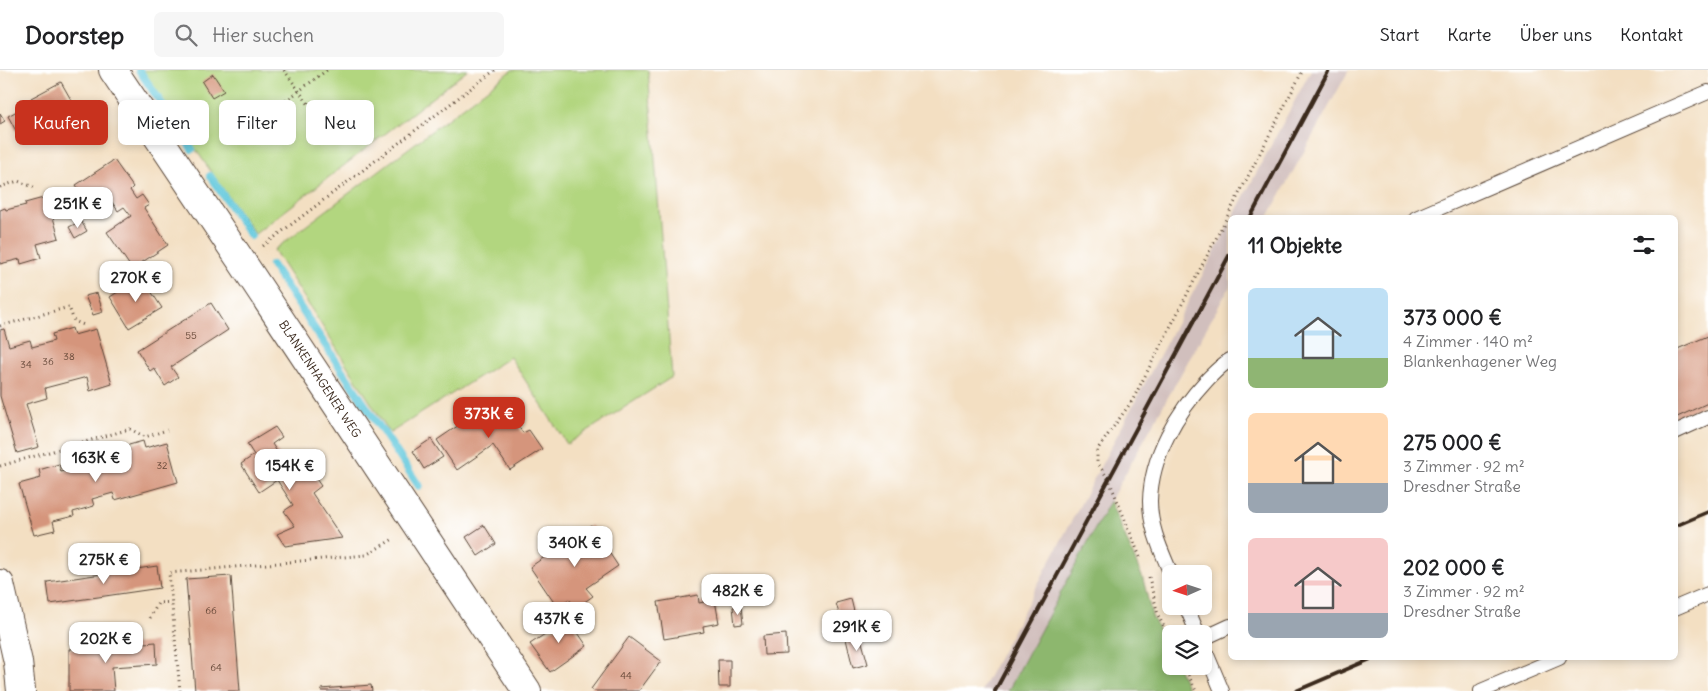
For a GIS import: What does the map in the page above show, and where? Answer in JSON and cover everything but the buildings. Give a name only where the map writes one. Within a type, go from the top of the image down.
[{"type":"street","name":"BLANKENHAGENER WEG","points":[[113,70],[526,691]]},
{"type":"street","points":[[0,584],[18,662],[21,691]]},
{"type":"lane","points":[[1423,215],[1708,92]]},
{"type":"lane","points":[[1167,565],[1153,533],[1150,502],[1153,478],[1159,455],[1176,419],[1196,391],[1228,361]]},
{"type":"lane","points":[[1678,431],[1708,417]]},
{"type":"lane","points":[[1678,607],[1708,594]]},
{"type":"lane","points":[[1212,634],[1228,627]]},
{"type":"lane","points":[[1481,691],[1555,660]]},
{"type":"lane","points":[[1212,667],[1222,691]]},
{"type":"path","points":[[284,70],[306,102]]},
{"type":"path","points":[[286,100],[328,70]]},
{"type":"path","points":[[242,262],[495,70]]},
{"type":"path","points":[[1142,560],[1108,480],[1097,462],[1097,450],[1132,400],[1303,70]]},
{"type":"path","points":[[0,187],[18,182],[36,188]]},
{"type":"path","points":[[0,326],[69,307],[74,321],[84,325]]},
{"type":"path","points":[[0,466],[130,429],[145,437],[167,430]]},
{"type":"path","points":[[180,691],[169,573],[366,555],[392,539]]},
{"type":"path","points":[[1146,569],[1158,614],[1163,625]]},
{"type":"path","points":[[150,618],[158,603],[172,602]]},
{"type":"path","points":[[1188,675],[1196,691]]},
{"type":"shaded area","points":[[1311,70],[1349,70],[1269,215],[1234,215]]},
{"type":"shaded area","points":[[1228,227],[1228,290],[1110,501],[1008,691],[981,691]]},
{"type":"green space","points":[[143,70],[468,70],[374,142],[374,100],[306,100],[306,145],[371,145],[255,234],[193,145],[209,145],[209,100],[163,100]]},
{"type":"green space","points":[[512,70],[648,70],[672,377],[567,444],[510,357],[390,433],[274,250]]},
{"type":"green space","points":[[1110,501],[1143,579],[1152,616],[1162,637],[1162,675],[1181,675],[1189,691],[1008,691]]},
{"type":"waterway","points":[[139,70],[192,149]]},
{"type":"waterway","points":[[210,176],[251,236]]},
{"type":"waterway","points":[[272,265],[419,486]]},
{"type":"railway","points":[[1252,215],[1329,70]]},
{"type":"railway","points":[[995,691],[1228,258]]},
{"type":"railway","points":[[1678,525],[1708,512]]},
{"type":"railway","points":[[1296,691],[1368,660]]}]
